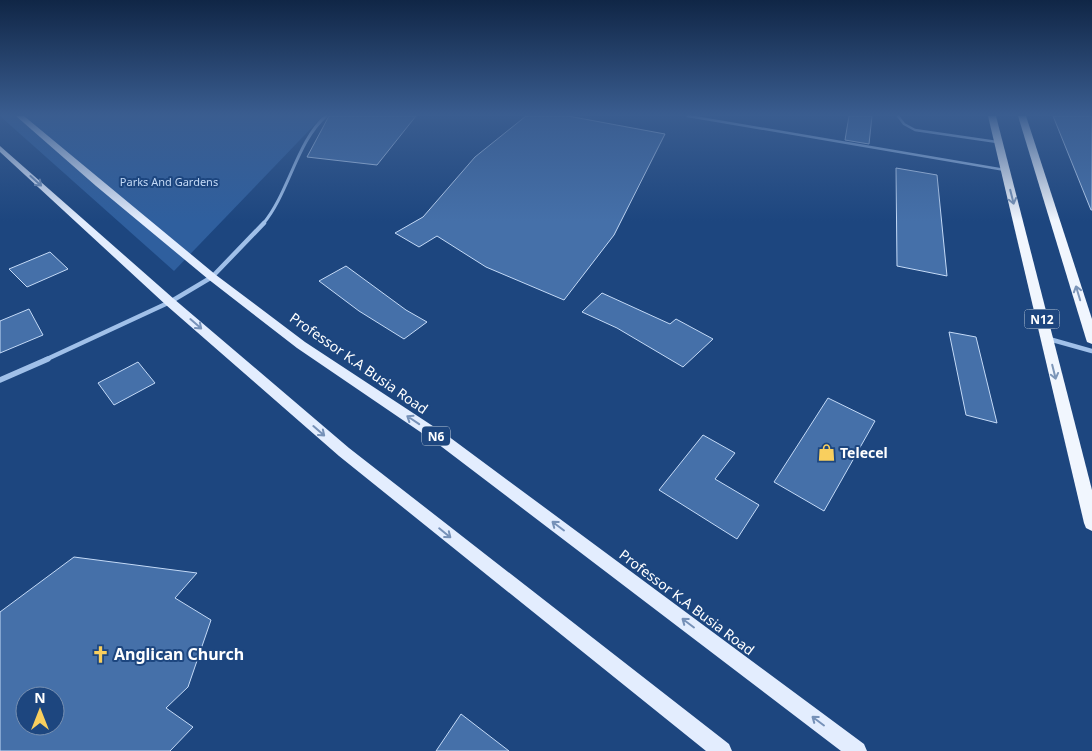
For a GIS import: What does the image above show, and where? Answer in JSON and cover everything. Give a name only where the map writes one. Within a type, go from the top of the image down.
[{"type":"highway","name":"N12","points":[[1000,151],[1092,523]]},
{"type":"highway","points":[[1033,151],[1092,339]]},
{"type":"main road","points":[[3,151],[170,302],[344,452],[722,751]]},
{"type":"main road","name":"Professor K.A Busia Road","points":[[61,151],[212,277],[301,345],[443,440],[857,751]]},
{"type":"street","points":[[0,380],[78,346],[170,302],[212,277],[256,232],[274,210],[303,151]]},
{"type":"street","points":[[1046,338],[1092,351]]},
{"type":"lane","points":[[894,151],[1005,170]]},
{"type":"green space","name":"Parks And Gardens","points":[[39,151],[289,151],[174,271]]},
{"type":"building","points":[[310,151],[388,151],[377,165],[307,157]]},
{"type":"building","points":[[482,151],[656,151],[614,235],[564,300],[486,267],[437,236],[419,247],[395,233],[423,217],[475,157]]},
{"type":"building","points":[[1067,151],[1092,151],[1091,210]]},
{"type":"building","points":[[896,168],[937,175],[947,276],[897,266]]},
{"type":"building","points":[[50,252],[68,269],[27,287],[9,269]]},
{"type":"building","points":[[346,266],[406,310],[427,322],[404,339],[359,311],[319,281]]},
{"type":"building","points":[[602,293],[670,324],[676,319],[713,339],[683,367],[617,328],[582,312]]},
{"type":"building","points":[[29,309],[43,335],[0,353],[0,321]]},
{"type":"building","points":[[949,332],[976,337],[997,423],[966,415]]},
{"type":"building","points":[[138,362],[155,383],[114,405],[98,383]]},
{"type":"building","name":"Telecel","points":[[828,398],[875,421],[824,511],[774,482]]},
{"type":"building","points":[[703,435],[735,453],[715,479],[759,505],[737,539],[659,490]]},
{"type":"building","name":"Anglican Church","points":[[74,557],[197,573],[175,598],[211,620],[188,687],[166,708],[193,727],[170,751],[0,751],[0,612]]},
{"type":"building","points":[[461,714],[509,751],[436,751]]},
{"type":"place","name":"Telecel","points":[[826,452]]},
{"type":"place","name":"Anglican Church","points":[[100,654]]}]
